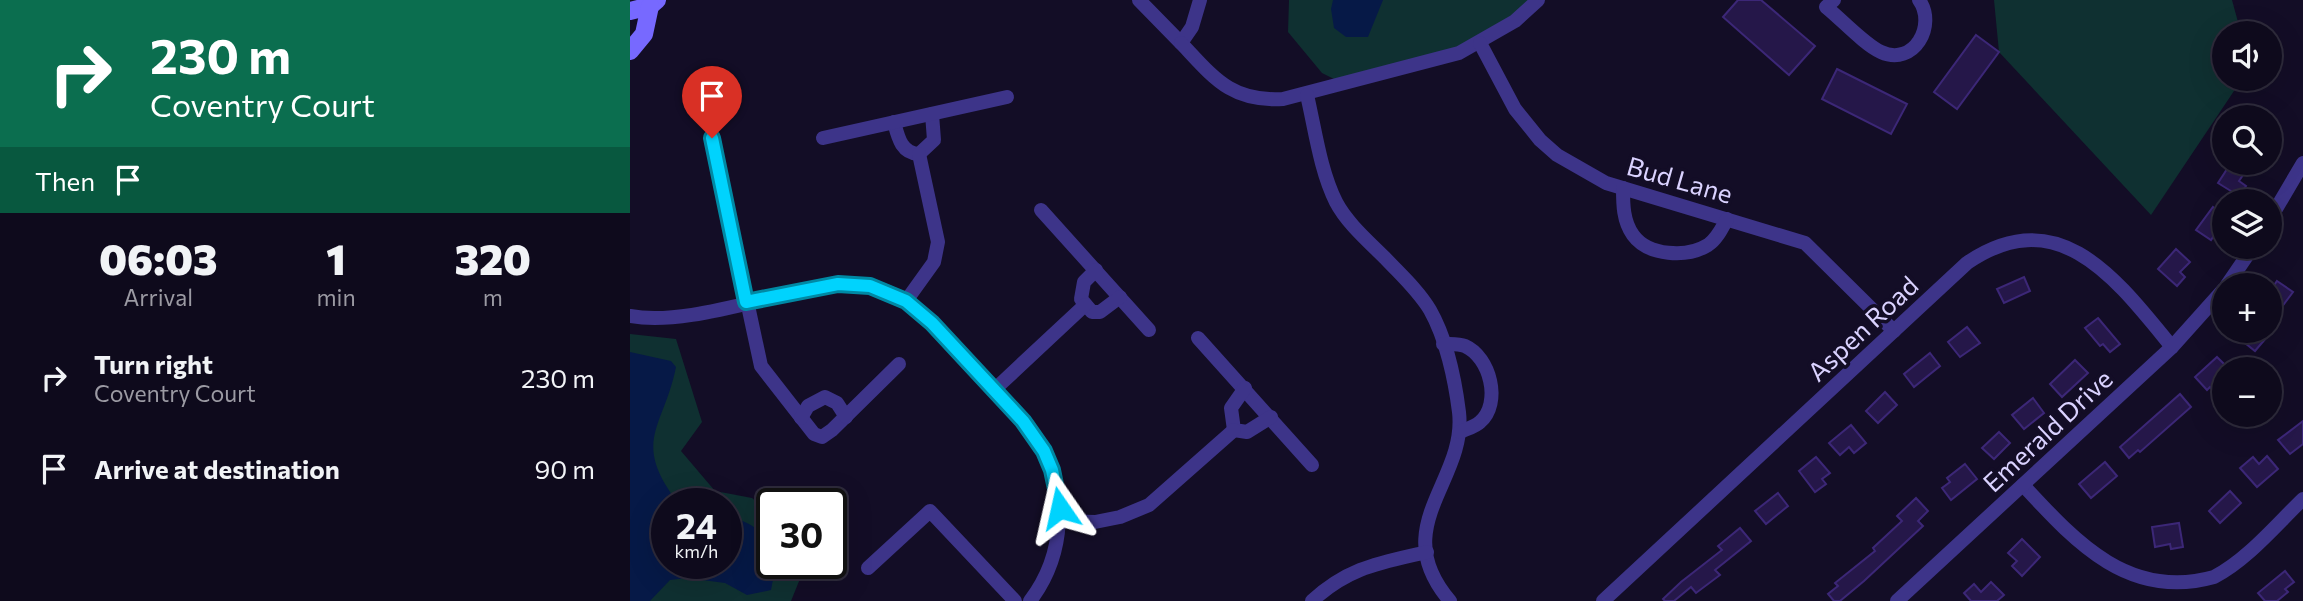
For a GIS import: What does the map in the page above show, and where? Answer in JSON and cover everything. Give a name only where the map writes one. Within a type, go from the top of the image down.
[{"type":"main road","points":[[630,11],[653,3]]},
{"type":"main road","points":[[630,51],[644,34],[653,3]]},
{"type":"street","points":[[1139,0],[1216,80],[1236,93],[1265,100],[1307,95],[1431,62],[1480,43],[1515,21],[1538,0]]},
{"type":"street","points":[[1181,43],[1192,26],[1200,0]]},
{"type":"street","points":[[1826,2],[1881,52],[1896,55],[1913,48],[1925,31],[1927,16],[1919,0]]},
{"type":"street","name":"Bud Lane","points":[[1480,43],[1515,110],[1540,140],[1579,169],[1623,188],[1805,243],[1894,331]]},
{"type":"street","points":[[1307,95],[1337,203],[1348,219],[1418,294],[1434,318],[1443,344],[1456,397],[1460,432],[1426,523],[1427,551],[1434,579],[1450,601]]},
{"type":"street","points":[[823,138],[1007,97]]},
{"type":"street","points":[[919,154],[934,140],[932,114]]},
{"type":"street","points":[[894,122],[901,144],[908,152],[919,154]]},
{"type":"street","points":[[712,138],[761,366],[814,434],[821,437],[846,417],[899,365]]},
{"type":"street","points":[[906,301],[934,262],[939,242],[919,154]]},
{"type":"street","points":[[2282,199],[2303,163]]},
{"type":"street","points":[[1623,188],[1623,209],[1628,224],[1639,241],[1652,248],[1679,253],[1695,250],[1711,242],[1727,219]]},
{"type":"street","points":[[1041,210],[1149,330]]},
{"type":"street","name":"Aspen Road","points":[[1604,601],[1894,331],[1982,253],[2009,242],[2040,240],[2058,243],[2089,258],[2172,347]]},
{"type":"street","points":[[1096,270],[1082,288],[1081,299],[1091,312],[1100,312],[1120,297]]},
{"type":"street","points":[[630,316],[662,319],[838,284],[870,286],[906,301],[932,323],[1023,421],[1044,451],[1056,485],[1060,521],[1051,560],[1030,601]]},
{"type":"street","name":"Emerald Drive","points":[[1897,601],[2172,347],[2212,303]]},
{"type":"street","points":[[994,390],[1085,305]]},
{"type":"street","points":[[1198,338],[1312,465]]},
{"type":"street","points":[[1443,344],[1465,346],[1473,352],[1489,377],[1490,401],[1485,416],[1479,423],[1460,432]]},
{"type":"street","points":[[1234,430],[1230,419],[1231,408],[1245,388]]},
{"type":"street","points":[[801,418],[808,406],[825,397],[836,403],[846,417]]},
{"type":"street","points":[[1234,430],[1247,432],[1271,417]]},
{"type":"street","points":[[1060,521],[1095,522],[1120,517],[1149,505],[1234,430]]},
{"type":"street","points":[[2023,485],[2106,571],[2139,587],[2155,589],[2179,588],[2214,577],[2253,546],[2303,499]]},
{"type":"street","points":[[868,568],[930,511],[1015,601]]},
{"type":"street","points":[[1312,601],[1328,586],[1365,566],[1427,551]]},
{"type":"green space","points":[[1289,0],[1538,0],[1480,43],[1344,84],[1322,73],[1288,32]]},
{"type":"green space","points":[[1994,0],[2232,0],[2238,21],[2212,21],[2212,91],[2234,91],[2225,105],[2212,105],[2212,124],[2151,215],[1999,52]]},
{"type":"green space","points":[[630,334],[676,339],[702,422],[681,451],[712,488],[651,488],[651,579],[742,579],[742,496],[756,502],[756,579],[800,579],[791,601],[630,601]]},
{"type":"water","points":[[1333,0],[1383,0],[1368,37],[1346,37],[1334,28],[1331,9]]},
{"type":"water","points":[[630,352],[671,361],[676,367],[653,449],[656,465],[668,488],[651,488],[651,579],[678,579],[670,580],[650,601],[630,601]]},
{"type":"water","points":[[742,521],[756,529],[756,579],[773,579],[771,590],[747,595],[725,583],[695,579],[742,579]]},
{"type":"building","points":[[1738,0],[1761,0],[1815,46],[1789,75],[1723,17]]},
{"type":"building","points":[[1976,35],[1999,52],[1957,109],[1934,92]]},
{"type":"building","points":[[1837,69],[1907,104],[1891,134],[1822,99]]},
{"type":"building","points":[[2223,175],[2243,175],[2239,181],[2246,186],[2244,189],[2228,189],[2218,183]]},
{"type":"building","points":[[2212,208],[2211,240],[2196,230]]},
{"type":"building","points":[[2176,249],[2190,262],[2180,272],[2185,277],[2177,286],[2158,269]]},
{"type":"building","points":[[2024,277],[2030,291],[2004,303],[1997,289]]},
{"type":"building","points":[[2282,284],[2293,292],[2282,307]]},
{"type":"building","points":[[2098,318],[2120,344],[2110,352],[2103,344],[2100,346],[2085,328]]},
{"type":"building","points":[[1967,327],[1980,343],[1960,357],[1948,342]]},
{"type":"building","points":[[2245,343],[2262,343],[2255,351]]},
{"type":"building","points":[[1930,353],[1940,366],[1914,387],[1904,374]]},
{"type":"building","points":[[2075,360],[2088,373],[2062,397],[2050,384]]},
{"type":"building","points":[[2212,362],[2212,389],[2210,387],[2207,390],[2195,377]]},
{"type":"building","points":[[1885,392],[1897,405],[1878,423],[1866,411]]},
{"type":"building","points":[[2180,394],[2191,407],[2140,452],[2138,450],[2129,458],[2120,447]]},
{"type":"building","points":[[2033,398],[2044,413],[2024,429],[2012,415]]},
{"type":"building","points":[[2303,421],[2303,444],[2290,454],[2278,440]]},
{"type":"building","points":[[1851,425],[1866,443],[1854,453],[1849,447],[1840,455],[1829,443]]},
{"type":"building","points":[[1999,432],[2010,443],[1994,459],[1982,448]]},
{"type":"building","points":[[2267,456],[2278,469],[2257,487],[2240,468],[2253,457],[2259,464]]},
{"type":"building","points":[[1816,457],[1830,473],[1822,479],[1826,484],[1815,492],[1799,471]]},
{"type":"building","points":[[2105,462],[2117,476],[2091,498],[2079,484]]},
{"type":"building","points":[[1965,464],[1977,479],[1951,500],[1942,488],[1950,482],[1947,478]]},
{"type":"building","points":[[2230,491],[2241,503],[2220,523],[2209,511]]},
{"type":"building","points":[[1778,493],[1788,506],[1766,524],[1755,511]]},
{"type":"building","points":[[1916,498],[1928,511],[1918,521],[1923,526],[1864,581],[1840,601],[1834,601],[1828,594],[1838,586],[1835,583],[1875,551],[1873,548],[1902,521],[1897,516]]},
{"type":"building","points":[[2179,523],[2183,547],[2171,549],[2170,544],[2155,547],[2152,527]]},
{"type":"building","points":[[1740,528],[1751,541],[1715,570],[1720,575],[1696,593],[1691,587],[1674,601],[1663,599],[1722,550],[1718,546]]},
{"type":"building","points":[[2022,539],[2040,557],[2022,576],[2012,566],[2017,561],[2008,553]]},
{"type":"building","points":[[2285,571],[2294,582],[2285,589],[2288,592],[2277,601],[2265,601],[2258,593]]},
{"type":"building","points":[[1991,582],[2004,595],[1997,601],[1971,601],[1964,593],[1974,584],[1981,592]]},
{"type":"route","points":[[712,138],[746,302],[838,284],[870,286],[888,291],[906,301],[932,323],[1023,421],[1044,451],[1052,470],[1060,508]]}]
